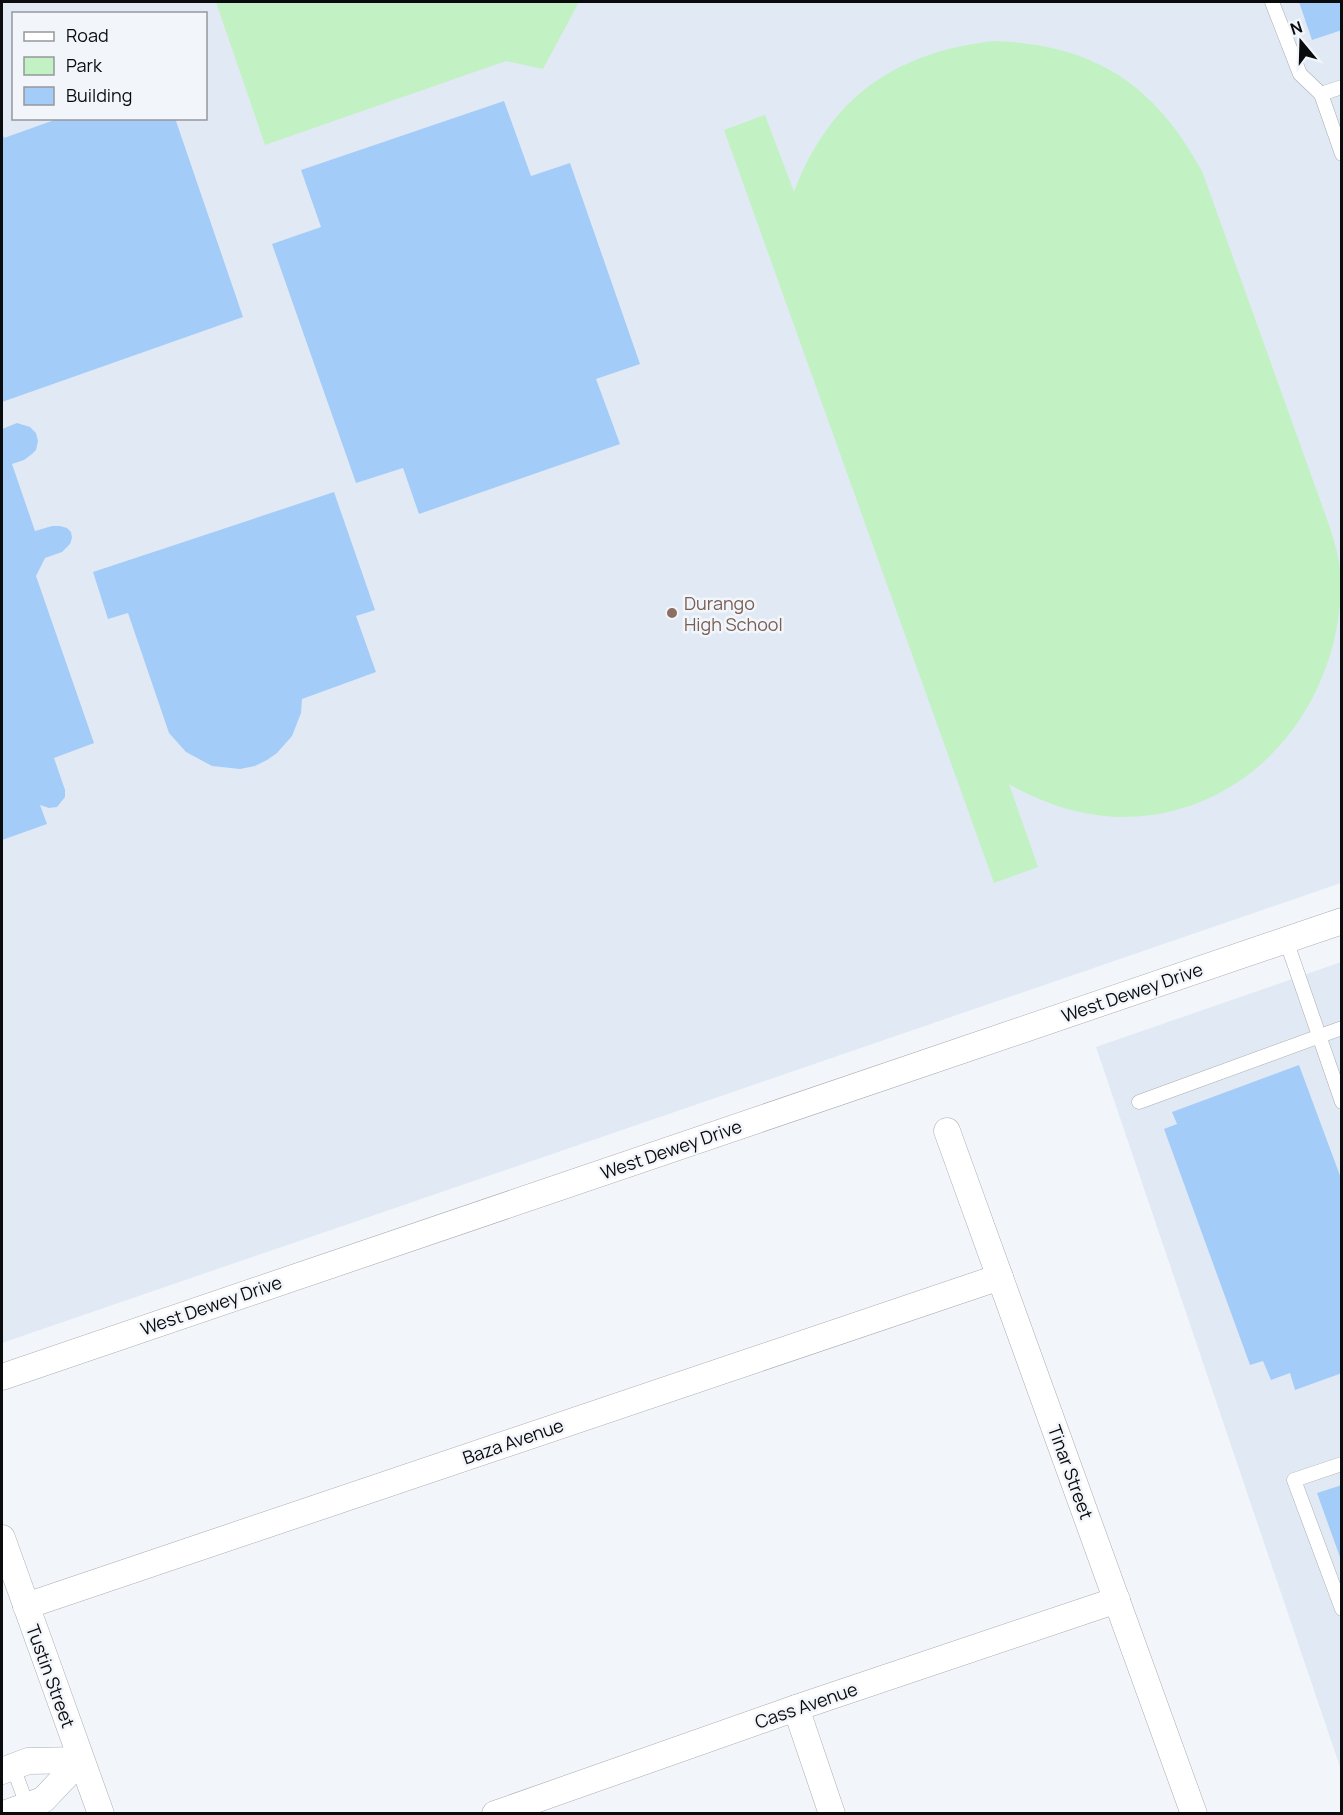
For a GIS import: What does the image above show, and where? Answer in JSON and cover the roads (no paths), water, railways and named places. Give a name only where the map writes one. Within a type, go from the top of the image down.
[{"type":"street","name":"West Dewey Drive","points":[[2,1377],[1341,921]]},
{"type":"street","name":"Tinar Street","points":[[947,1131],[1194,1814]]},
{"type":"street","name":"Baza Avenue","points":[[26,1606],[1000,1277]]},
{"type":"street","name":"Tustin Street","points":[[2,1538],[101,1814]]},
{"type":"street","name":"Cass Avenue","points":[[495,1814],[796,1708],[1117,1600]]},
{"type":"street","points":[[796,1708],[832,1814]]},
{"type":"street","points":[[7,1769],[28,1761],[81,1760]]},
{"type":"street","points":[[15,1809],[42,1800],[81,1760]]},
{"type":"lane","points":[[1272,2],[1300,74],[1321,94],[1341,154]]},
{"type":"lane","points":[[1321,94],[1341,87]]},
{"type":"lane","points":[[1286,940],[1341,1102]]},
{"type":"lane","points":[[1139,1102],[1341,1028]]},
{"type":"lane","points":[[1341,1464],[1294,1480],[1341,1609]]},
{"type":"lane","points":[[7,1769],[15,1809]]},
{"type":"place","name":"Durango High School","points":[[672,613]]}]
